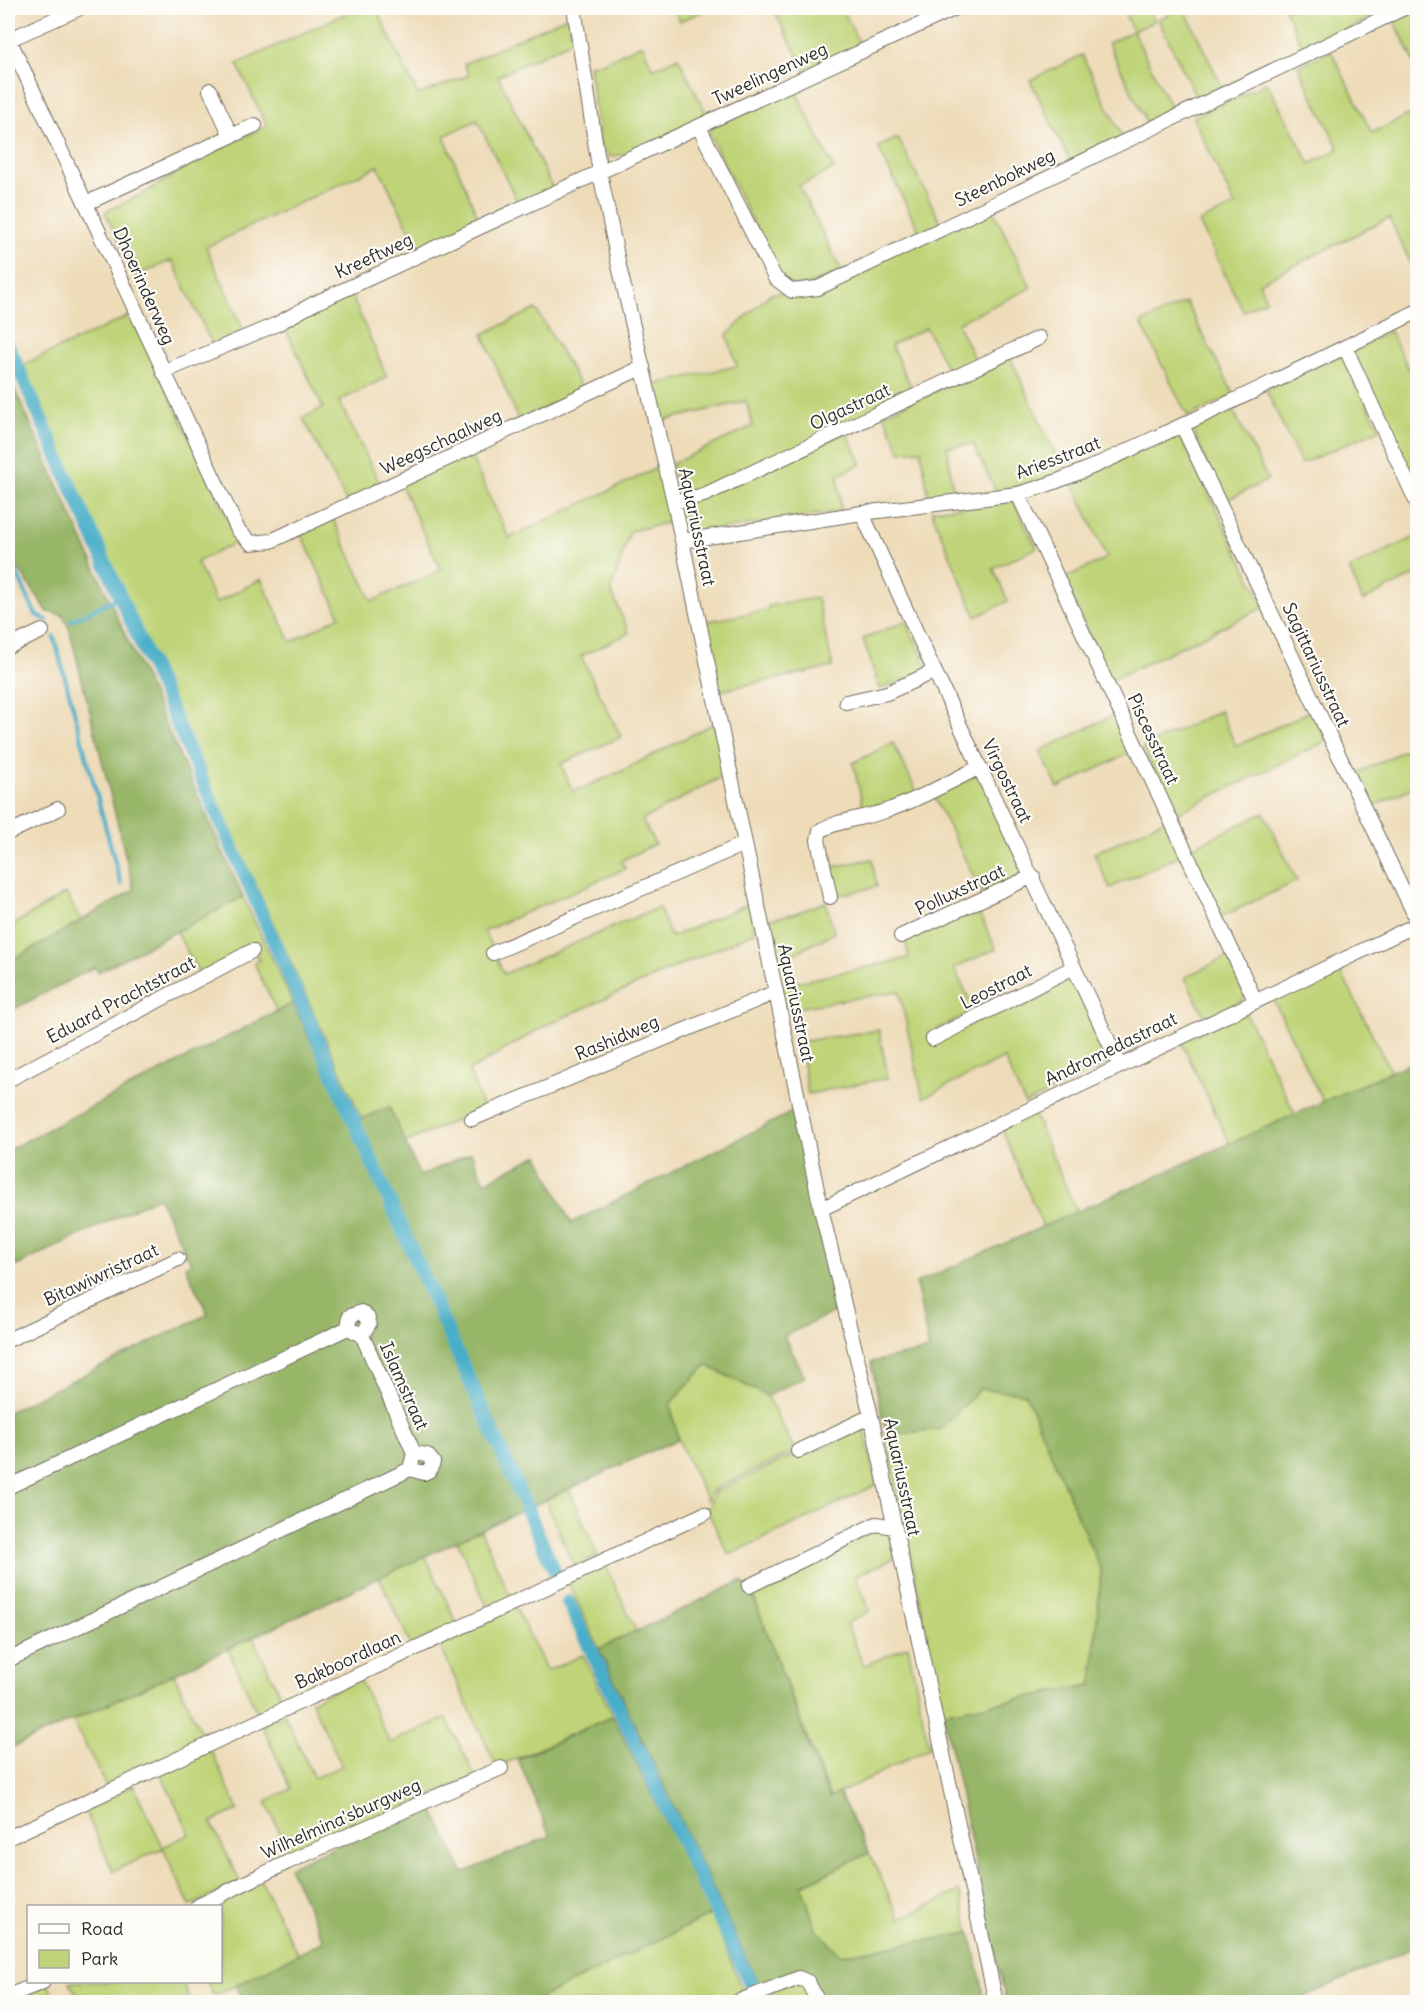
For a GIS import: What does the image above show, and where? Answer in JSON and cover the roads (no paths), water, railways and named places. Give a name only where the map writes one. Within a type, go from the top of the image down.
[{"type":"street","points":[[8,39],[80,8]]},
{"type":"street","name":"Aquariusstraat","points":[[574,8],[600,173],[674,502],[820,1209],[846,1306],[871,1416],[992,1986],[993,2002]]},
{"type":"street","name":"Tweelingenweg","points":[[600,173],[956,8]]},
{"type":"street","name":"Steenbokweg","points":[[699,127],[775,278],[792,291],[818,288],[1385,12],[1404,8]]},
{"type":"street","name":"Dhoerinderweg","points":[[8,39],[87,203],[163,372],[238,530],[252,543]]},
{"type":"street","points":[[210,90],[231,136]]},
{"type":"street","points":[[87,203],[255,124]]},
{"type":"street","name":"Kreeftweg","points":[[163,372],[277,324],[313,304],[600,173]]},
{"type":"street","name":"Ariesstraat","points":[[682,541],[862,513],[1018,494],[1066,479],[1418,311]]},
{"type":"street","name":"Olgastraat","points":[[674,502],[704,495],[1039,338]]},
{"type":"street","points":[[1345,347],[1418,505]]},
{"type":"street","name":"Weegschaalweg","points":[[252,543],[271,541],[644,367]]},
{"type":"street","name":"Sagittariusstraat","points":[[1182,424],[1418,923]]},
{"type":"street","name":"Piscesstraat","points":[[1018,494],[1255,1000]]},
{"type":"street","name":"Virgostraat","points":[[862,513],[933,672],[1033,876],[1119,1064]]},
{"type":"street","points":[[8,647],[42,631]]},
{"type":"street","points":[[846,702],[887,693],[933,672]]},
{"type":"street","points":[[830,897],[818,840],[820,831],[827,825],[862,820],[893,809],[981,767]]},
{"type":"street","points":[[8,833],[58,810]]},
{"type":"street","points":[[493,953],[744,844]]},
{"type":"street","name":"Polluxstraat","points":[[901,936],[1033,876]]},
{"type":"street","name":"Andromedastraat","points":[[820,1209],[1119,1064],[1418,923]]},
{"type":"street","name":"Eduard Prachtstraat","points":[[8,1080],[252,951]]},
{"type":"street","name":"Leostraat","points":[[933,1039],[1074,967]]},
{"type":"street","name":"Rashidweg","points":[[472,1119],[776,992]]},
{"type":"street","name":"Bitawiwristraat","points":[[8,1340],[178,1258]]},
{"type":"street","points":[[8,1487],[348,1328],[350,1316],[361,1312],[368,1318],[369,1324],[362,1335]]},
{"type":"street","name":"Islamstraat","points":[[348,1328],[362,1335],[414,1453],[410,1469]]},
{"type":"street","points":[[798,1451],[871,1416]]},
{"type":"street","points":[[8,1660],[410,1469],[424,1473],[430,1470],[433,1462],[428,1455],[414,1453]]},
{"type":"street","name":"Bakboordlaan","points":[[8,1838],[704,1514]]},
{"type":"street","points":[[749,1586],[876,1524],[894,1527]]},
{"type":"street","name":"Wilhelmina'sburgweg","points":[[200,1905],[288,1862],[501,1768]]},
{"type":"street","points":[[741,2000],[799,1978],[808,1982],[818,2002]]},
{"type":"street","points":[[8,1996],[40,1983]]},
{"type":"waterway","points":[[8,345],[555,1572]]},
{"type":"waterway","points":[[8,554],[36,615],[47,620]]},
{"type":"waterway","points":[[70,621],[119,597]]},
{"type":"waterway","points":[[54,637],[121,884]]},
{"type":"waterway","points":[[568,1602],[759,2002]]}]
